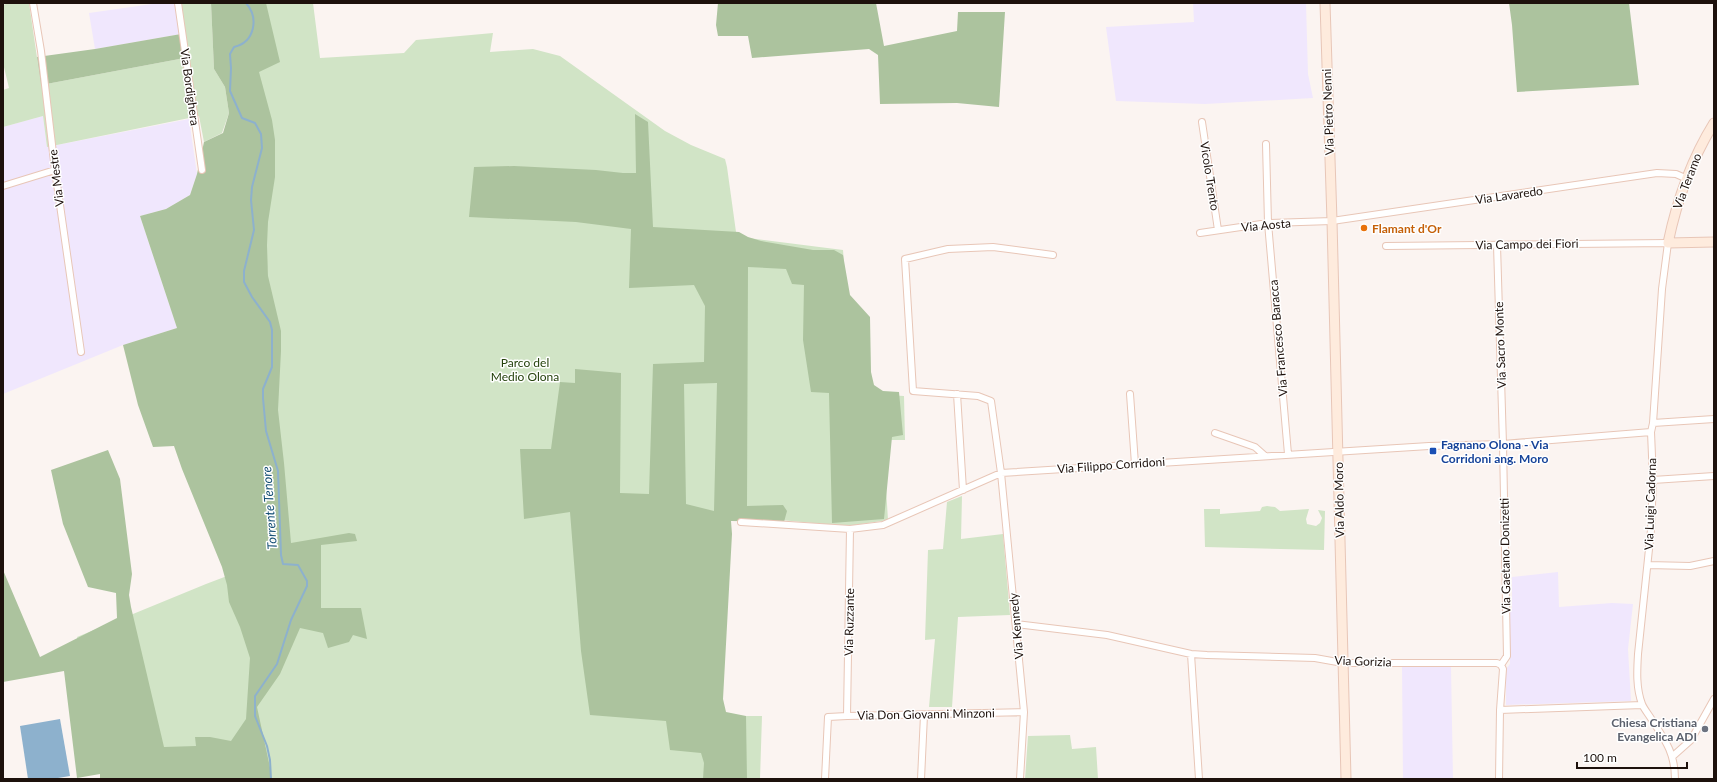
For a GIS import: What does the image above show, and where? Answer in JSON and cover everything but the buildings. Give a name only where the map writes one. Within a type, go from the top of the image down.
[{"type":"main road","name":"Via Pietro Nenni","points":[[1324,3],[1332,221]]},
{"type":"main road","name":"Via Teramo","points":[[1668,242],[1685,178],[1714,122]]},
{"type":"main road","name":"Via Aldo Moro","points":[[1332,221],[1346,779]]},
{"type":"main road","points":[[1668,242],[1714,242]]},
{"type":"street","name":"Via Mestre","points":[[33,3],[41,51],[55,170],[80,352]]},
{"type":"street","name":"Via Bordighera","points":[[178,3],[202,170]]},
{"type":"street","name":"Vicolo Trento","points":[[1202,122],[1218,230]]},
{"type":"street","name":"Via Francesco Baracca","points":[[1266,144],[1268,223],[1288,454]]},
{"type":"street","points":[[3,186],[55,170]]},
{"type":"street","name":"Via Lavaredo","points":[[1332,221],[1657,174],[1676,174],[1685,178]]},
{"type":"street","name":"Via Aosta","points":[[1200,233],[1268,223],[1332,221]]},
{"type":"street","name":"Via Campo dei Fiori","points":[[1386,246],[1668,242]]},
{"type":"street","name":"Via Luigi Cadorna","points":[[1668,242],[1662,289],[1653,423],[1651,432],[1653,480],[1651,530],[1638,654],[1638,691],[1642,705],[1668,744],[1673,756]]},
{"type":"street","name":"Via Sacro Monte","points":[[1496,245],[1503,444]]},
{"type":"street","points":[[963,490],[957,394],[913,391],[905,259],[948,248],[993,246],[1053,255]]},
{"type":"street","name":"Via Kennedy","points":[[957,394],[978,396],[991,401],[1001,473],[1024,712],[1020,779]]},
{"type":"street","points":[[1130,394],[1135,464]]},
{"type":"street","points":[[1653,423],[1714,418]]},
{"type":"street","name":"Via Filippo Corridoni","points":[[741,522],[850,529],[883,525],[1001,473],[1264,455],[1429,446],[1503,444],[1651,432]]},
{"type":"street","points":[[1215,433],[1254,447],[1264,455]]},
{"type":"street","name":"Via Gaetano Donizetti","points":[[1502,665],[1507,656],[1503,444]]},
{"type":"street","points":[[1653,480],[1714,476]]},
{"type":"street","name":"Via Ruzzante","points":[[847,716],[850,529]]},
{"type":"street","points":[[1648,565],[1690,566],[1714,561]]},
{"type":"street","name":"Via Gorizia","points":[[1016,624],[1107,635],[1191,654],[1315,658],[1343,663],[1497,663],[1502,665]]},
{"type":"street","points":[[1191,654],[1199,779]]},
{"type":"street","points":[[1499,779],[1502,665]]},
{"type":"street","points":[[1675,779],[1673,756],[1691,740],[1714,699]]},
{"type":"street","points":[[1500,710],[1642,705]]},
{"type":"street","name":"Via Don Giovanni Minzoni","points":[[825,779],[828,718],[847,716],[1024,712]]},
{"type":"street","points":[[921,779],[924,715]]},
{"type":"shaded area","points":[[159,3],[175,3],[181,34],[95,49],[89,13]]},
{"type":"shaded area","points":[[1193,3],[1306,3],[1308,74],[1313,98],[1205,104],[1116,101],[1106,27],[1194,22]]},
{"type":"shaded area","points":[[43,116],[47,147],[189,119],[197,174],[190,195],[166,209],[140,216],[177,328],[123,345],[3,394],[3,127]]},
{"type":"shaded area","points":[[1558,572],[1559,607],[1612,603],[1633,604],[1628,649],[1631,701],[1506,705],[1506,669],[1510,664],[1509,610],[1512,609],[1512,577]]},
{"type":"shaded area","points":[[1402,666],[1451,667],[1453,779],[1403,779]]},
{"type":"green space","points":[[9,3],[29,3],[41,85],[190,57],[181,34],[175,3],[211,3],[214,69],[225,87],[229,113],[222,133],[204,142],[199,116],[47,147],[43,116],[3,127],[3,90],[9,88],[3,63],[3,5]]},
{"type":"green space","points":[[211,3],[266,3],[280,62],[259,72],[272,120],[275,140],[275,177],[268,222],[268,276],[281,331],[278,410],[291,543],[349,533],[355,534],[357,541],[321,545],[321,608],[361,608],[367,639],[353,635],[349,642],[328,648],[323,633],[300,628],[280,674],[257,707],[271,772],[271,779],[100,779],[100,774],[77,778],[64,671],[3,682],[3,570],[40,657],[117,618],[116,593],[88,587],[63,524],[51,470],[108,450],[120,479],[132,574],[129,595],[131,607],[164,747],[196,746],[195,737],[210,737],[231,741],[246,719],[250,658],[240,627],[229,602],[227,585],[222,567],[174,446],[153,447],[138,405],[123,345],[177,328],[140,216],[166,209],[190,195],[197,174],[204,142],[223,133],[229,113],[225,87],[214,69]]},
{"type":"green space","name":"Parco del Medio Olona","points":[[248,3],[313,3],[320,58],[404,53],[416,40],[493,33],[490,52],[533,49],[560,56],[665,131],[691,145],[725,159],[736,232],[740,237],[843,250],[854,393],[904,396],[905,440],[883,440],[888,520],[855,525],[834,525],[729,515],[718,716],[762,716],[760,779],[101,779],[77,637],[206,584],[282,555],[271,322]]},
{"type":"green space","points":[[718,3],[876,3],[884,46],[957,31],[958,12],[1005,12],[999,107],[957,103],[880,104],[878,55],[869,49],[752,58],[748,36],[718,36],[716,25]]},
{"type":"green space","points":[[1509,3],[1629,3],[1639,85],[1517,92]]},
{"type":"green space","points":[[181,34],[190,57],[41,85],[37,57],[95,49]]},
{"type":"green space","points":[[635,114],[648,122],[653,227],[739,232],[748,237],[761,241],[813,250],[834,250],[843,255],[850,295],[870,317],[871,372],[874,385],[883,391],[899,392],[903,435],[892,437],[884,519],[832,523],[829,393],[811,392],[803,340],[804,285],[792,284],[786,269],[748,267],[747,506],[783,505],[787,511],[784,522],[731,521],[732,534],[723,699],[726,712],[746,716],[747,779],[703,779],[704,763],[701,753],[670,750],[666,721],[590,715],[581,651],[570,512],[524,519],[520,449],[551,449],[560,382],[575,383],[575,369],[621,373],[620,493],[649,494],[653,364],[704,362],[705,306],[694,285],[629,288],[631,229],[576,222],[469,217],[474,167],[514,166],[636,173]],"holes":[[[717,383],[714,511],[686,504],[684,384]]]},
{"type":"green space","points":[[962,496],[961,539],[1003,534],[1010,615],[958,617],[952,707],[929,707],[935,639],[925,640],[928,550],[943,549],[947,502]]},
{"type":"green space","points":[[1262,507],[1275,507],[1280,511],[1309,509],[1306,519],[1307,524],[1316,526],[1320,523],[1322,518],[1318,510],[1325,511],[1324,550],[1205,547],[1204,509],[1220,509],[1220,514],[1260,511]]},
{"type":"green space","points":[[1070,735],[1072,749],[1096,747],[1098,779],[1025,779],[1028,736]]},
{"type":"water","points":[[60,719],[70,776],[52,779],[28,779],[20,726]]},
{"type":"waterway","name":"Torrente Tenore","points":[[246,3],[253,16],[253,29],[247,40],[234,47],[230,54],[230,91],[242,118],[255,123],[261,134],[262,148],[252,187],[251,200],[254,230],[244,271],[244,282],[252,297],[270,322],[272,330],[272,367],[263,389],[263,398],[266,431],[278,471],[281,555],[283,564],[298,565],[307,581],[307,586],[291,620],[277,664],[255,696],[255,716],[267,746],[270,760],[271,779]]},
{"type":"place","name":"Flamant d'Or","points":[[1364,228]]},
{"type":"place","name":"Fagnano Olona - Via Corridoni ang. Moro","points":[[1433,451]]},
{"type":"place","name":"Chiesa Cristiana Evangelica ADI","points":[[1705,729]]}]
